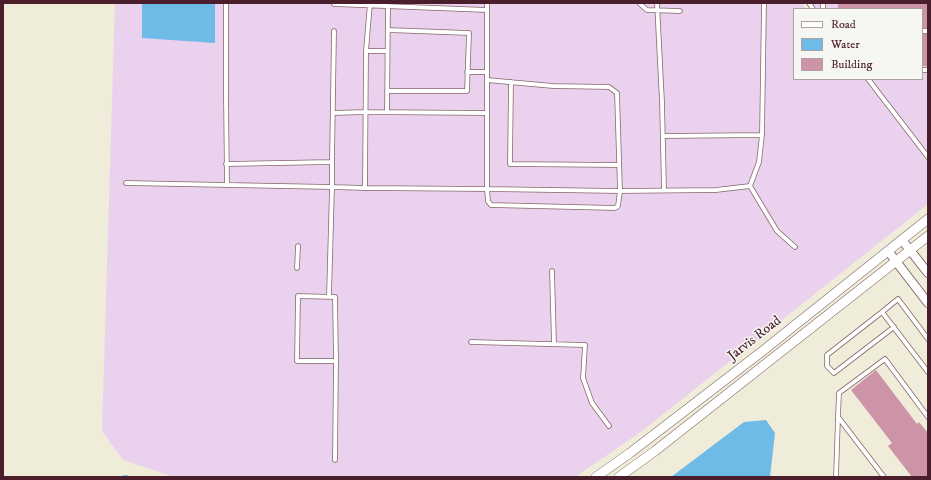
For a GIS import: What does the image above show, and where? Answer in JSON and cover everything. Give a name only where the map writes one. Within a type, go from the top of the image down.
[{"type":"street","name":"Jarvis Road","points":[[596,477],[630,454],[760,353],[928,219]]},
{"type":"street","name":"Jarvis Road","points":[[619,477],[655,451],[928,236]]},
{"type":"street","points":[[902,240],[928,274]]},
{"type":"street","points":[[888,251],[928,303]]},
{"type":"street","points":[[760,353],[768,361]]},
{"type":"lane","points":[[226,3],[227,185]]},
{"type":"lane","points":[[334,3],[487,10]]},
{"type":"lane","points":[[487,3],[487,10],[487,72],[487,80],[487,189],[488,201],[491,205],[615,208],[618,206],[620,191],[618,93],[609,87],[553,86],[487,80]]},
{"type":"lane","points":[[640,3],[647,10],[680,11]]},
{"type":"lane","points":[[657,3],[664,190]]},
{"type":"lane","points":[[750,186],[759,162],[762,135],[764,3]]},
{"type":"lane","points":[[365,188],[366,51],[370,4]]},
{"type":"lane","points":[[387,112],[388,6]]},
{"type":"lane","points":[[387,91],[467,91],[469,33],[388,30]]},
{"type":"lane","points":[[329,296],[334,31]]},
{"type":"lane","points":[[366,51],[387,52]]},
{"type":"lane","points":[[467,72],[487,72]]},
{"type":"lane","points":[[869,80],[928,157]]},
{"type":"lane","points":[[511,82],[510,164],[619,165]]},
{"type":"lane","points":[[333,114],[366,112],[487,113]]},
{"type":"lane","points":[[663,136],[762,135]]},
{"type":"lane","points":[[226,164],[332,162]]},
{"type":"lane","points":[[126,183],[620,191],[716,190],[750,186]]},
{"type":"lane","points":[[750,186],[777,231],[795,247]]},
{"type":"lane","points":[[297,268],[298,246]]},
{"type":"lane","points":[[552,270],[554,344]]},
{"type":"lane","points":[[335,460],[336,361],[335,297],[298,296],[297,361],[336,361]]},
{"type":"lane","points":[[894,327],[834,373],[827,366],[827,355],[898,299],[928,339]]},
{"type":"lane","points":[[882,312],[928,372]]},
{"type":"lane","points":[[472,342],[584,345],[583,378],[592,403],[609,426]]},
{"type":"lane","points":[[836,477],[839,393],[885,359],[928,417]]},
{"type":"lane","points":[[838,417],[884,477]]},
{"type":"shaded area","points":[[115,3],[801,3],[805,8],[793,8],[793,80],[923,80],[923,8],[813,8],[813,3],[928,3],[928,204],[642,431],[575,477],[170,477],[168,475],[123,460],[102,431]]},
{"type":"water","points":[[142,3],[215,3],[215,43],[142,38]]},
{"type":"water","points":[[766,420],[775,433],[770,477],[671,477],[744,422]]},
{"type":"building","points":[[838,3],[928,3],[928,28],[923,28],[923,8],[838,8]]},
{"type":"building","points":[[923,34],[928,34],[928,66],[923,66]]},
{"type":"building","points":[[876,370],[917,424],[919,422],[928,433],[928,477],[912,477],[888,446],[892,443],[851,390]]},
{"type":"waterway","points":[[121,477],[129,477]]}]
